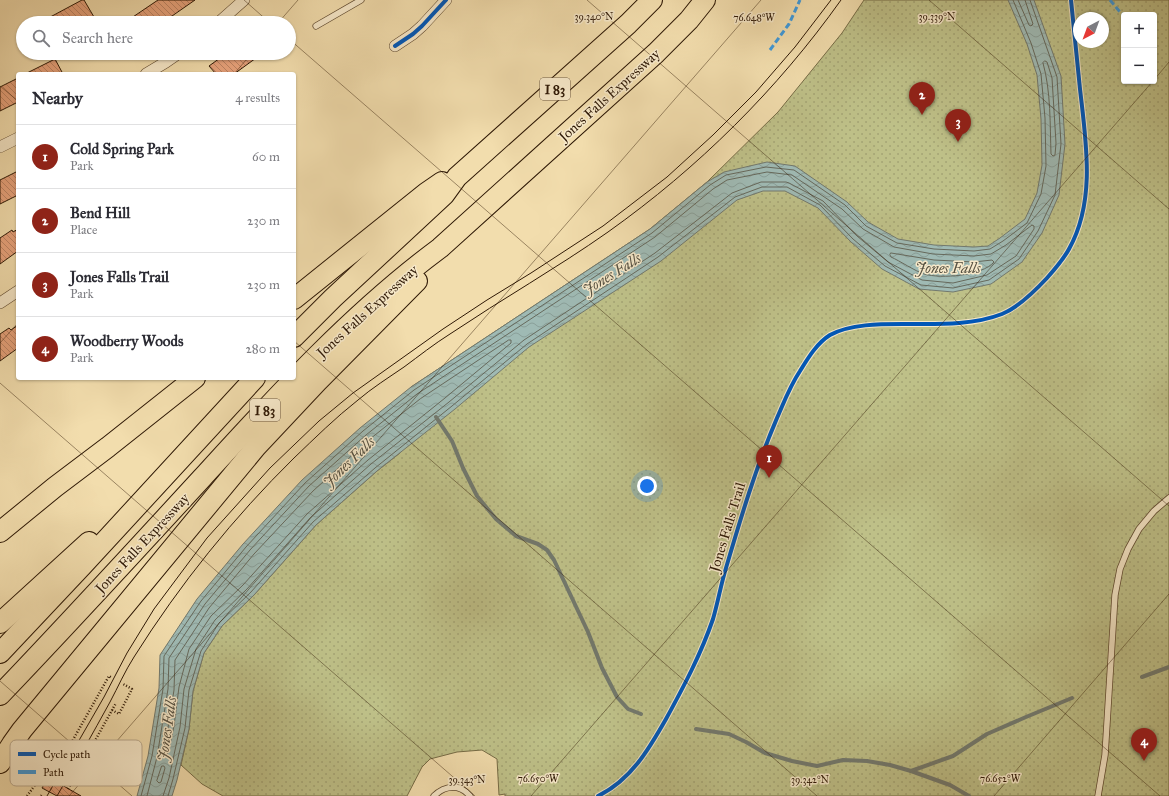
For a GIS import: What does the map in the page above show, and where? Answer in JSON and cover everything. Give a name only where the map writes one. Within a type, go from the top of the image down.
[{"type":"highway","name":"I 83","points":[[296,335],[333,298],[444,195],[457,177],[628,24],[652,0]]},
{"type":"highway","name":"Jones Falls Expressway","points":[[296,377],[360,315],[410,270],[440,248],[656,53],[689,20],[705,0]]},
{"type":"highway","points":[[296,297],[426,192],[442,182],[457,177]]},
{"type":"highway","points":[[15,740],[256,447],[318,381],[418,280],[440,248]]},
{"type":"highway","points":[[0,532],[55,487],[192,380]]},
{"type":"highway","name":"Jones Falls Expressway","points":[[0,653],[253,380]]},
{"type":"highway","name":"Jones Falls Expressway","points":[[0,695],[87,604],[293,380]]},
{"type":"highway","points":[[0,623],[185,454]]},
{"type":"highway","points":[[0,763],[10,747]]},
{"type":"street","points":[[226,16],[244,0]]},
{"type":"street","points":[[395,46],[422,26],[446,0]]},
{"type":"street","points":[[149,72],[169,60]]},
{"type":"street","points":[[0,147],[16,139]]},
{"type":"street","points":[[0,303],[16,292]]},
{"type":"lane","points":[[316,26],[361,0]]},
{"type":"lane","points":[[1098,796],[1106,754],[1115,595],[1120,569],[1128,548],[1139,529],[1154,511],[1169,498]]},
{"type":"lane","points":[[434,796],[439,791],[451,787],[464,790],[470,796]]},
{"type":"path","points":[[73,740],[108,676],[112,678]]},
{"type":"path","points":[[112,710],[119,714],[132,689],[123,684]]},
{"type":"path","points":[[95,740],[116,703]]},
{"type":"path","points":[[27,796],[34,786]]},
{"type":"green space","points":[[864,0],[1169,0],[1169,796],[505,796],[505,794],[499,795],[497,759],[482,750],[457,752],[430,759],[422,767],[407,796],[223,796],[202,784],[181,765],[189,729],[193,691],[204,653],[222,626],[254,595],[316,525],[377,471],[400,453],[411,387],[650,229],[707,182],[778,112],[842,33]]},
{"type":"water","name":"Jones Falls","points":[[1008,0],[1034,0],[1061,76],[1065,144],[1059,195],[1042,233],[1022,262],[991,284],[953,292],[919,289],[882,269],[851,242],[818,208],[785,191],[763,191],[737,200],[661,261],[529,347],[455,409],[377,471],[316,525],[254,595],[222,626],[204,653],[193,691],[189,729],[172,796],[137,796],[140,786],[142,786],[142,778],[148,756],[159,688],[160,655],[197,599],[243,544],[302,480],[360,428],[411,387],[650,229],[707,182],[724,172],[767,162],[795,166],[847,202],[868,222],[898,239],[934,245],[974,247],[988,246],[1025,219],[1037,193],[1042,165],[1041,119],[1037,75],[1027,44]]},
{"type":"building","points":[[84,0],[93,16],[52,16]]},
{"type":"building","points":[[158,0],[195,0],[172,16],[134,16]]},
{"type":"building","points":[[56,60],[62,72],[29,72]]},
{"type":"building","points":[[217,60],[253,60],[237,72],[214,72],[209,66]]},
{"type":"building","points":[[16,79],[16,103],[0,111],[0,87]]},
{"type":"building","points":[[16,172],[16,196],[0,204],[0,180]]},
{"type":"building","points":[[12,230],[13,232],[16,230],[16,252],[0,264],[0,238]]},
{"type":"building","points":[[16,326],[16,349],[0,361],[0,334],[9,328],[11,330]]},
{"type":"building","points":[[43,786],[64,786],[81,796],[57,796],[42,788]]},
{"type":"waterway","points":[[436,417],[452,441],[477,496],[496,519],[516,536],[538,544],[547,550],[554,560],[588,632],[602,668],[617,697],[628,709],[641,714]]},
{"type":"waterway","points":[[1142,677],[1169,667]]},
{"type":"waterway","points":[[911,771],[953,756],[987,734],[1072,698]]},
{"type":"waterway","points":[[696,729],[729,734],[765,753],[792,761],[817,766],[843,760],[867,761],[890,765],[950,785],[969,796]]},
{"type":"tram line","points":[[79,740],[127,653],[154,609],[207,538],[270,468],[319,421],[353,393],[443,329],[603,226],[667,177],[713,135],[756,92],[795,47],[831,0]]},
{"type":"tram line","points":[[89,740],[134,657],[170,603],[229,528],[294,458],[325,428],[369,391],[489,308],[608,232],[673,181],[734,126],[763,96],[790,65],[841,0]]},
{"type":"tram line","points":[[47,796],[53,786]]},
{"type":"tram line","points":[[57,796],[63,786]]},
{"type":"marked path","points":[[770,50],[789,24],[800,0]]},
{"type":"marked path","points":[[1110,0],[1121,13]]},
{"type":"cycle path","points":[[395,46],[422,26],[446,0]]},
{"type":"cycle path","name":"Jones Falls Trail","points":[[598,796],[610,789],[630,773],[638,763],[660,730],[692,670],[713,619],[737,530],[769,436],[793,382],[817,346],[825,338],[838,331],[865,325],[940,324],[978,321],[1002,314],[1032,294],[1062,261],[1067,253],[1077,231],[1083,211],[1087,171],[1085,130],[1071,0]]},
{"type":"place","name":"Bend Hill","points":[[922,115]]},
{"type":"place","name":"Jones Falls Trail","points":[[958,142]]},
{"type":"place","name":"Cold Spring Park","points":[[769,478]]},
{"type":"place","name":"Woodberry Woods","points":[[1144,761]]}]
